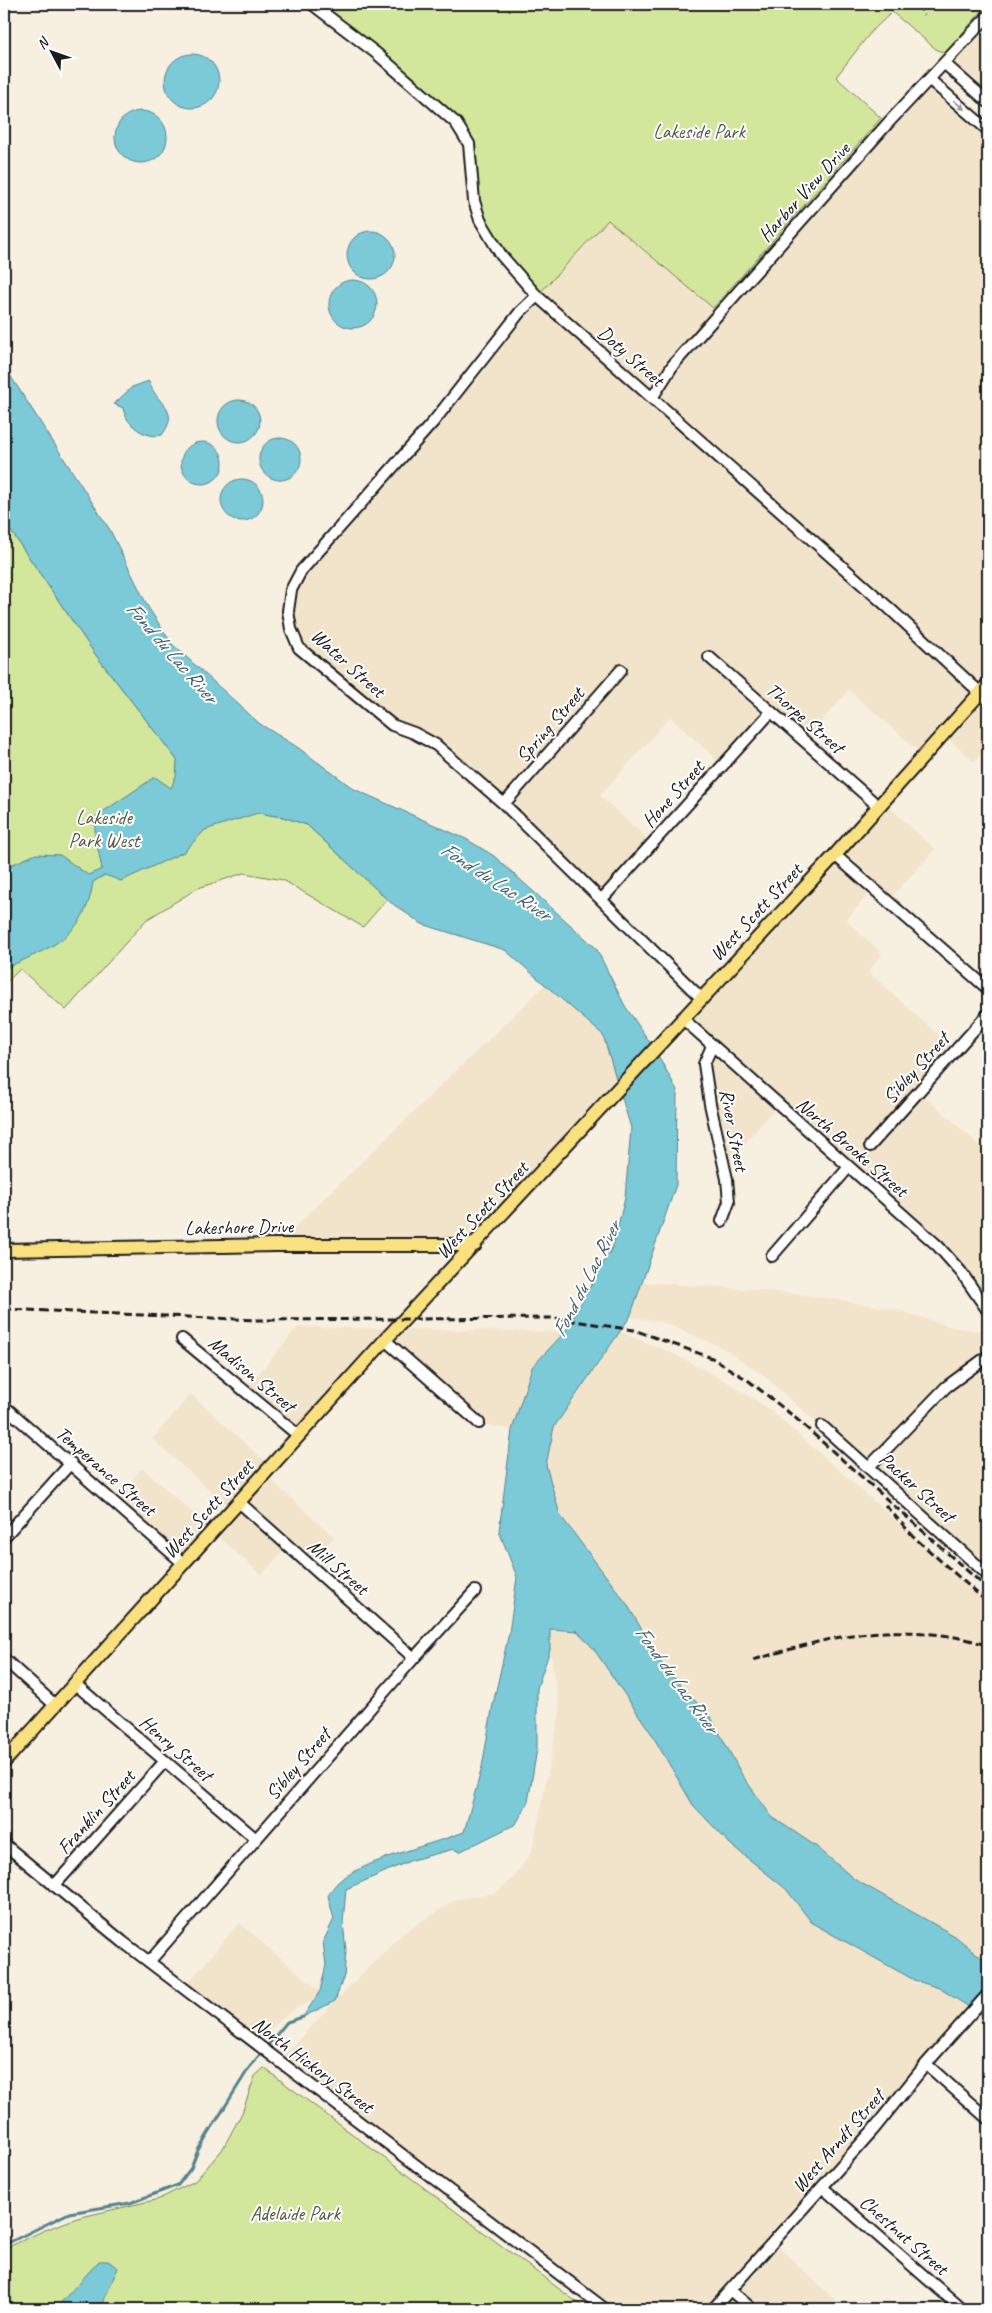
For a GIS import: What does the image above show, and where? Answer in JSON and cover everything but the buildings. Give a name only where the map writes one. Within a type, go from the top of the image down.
[{"type":"main road","name":"West Scott Street","points":[[4,1762],[386,1340],[613,1096],[682,1018],[878,806],[986,692]]},
{"type":"main road","name":"Lakeshore Drive","points":[[4,1250],[276,1245],[475,1245]]},
{"type":"street","name":"Doty Street","points":[[312,4],[376,53],[456,123],[469,144],[474,201],[480,220],[501,255],[537,296],[986,692]]},
{"type":"street","name":"Harbor View Drive","points":[[652,398],[673,365],[882,131],[988,16]]},
{"type":"street","points":[[945,64],[988,102]]},
{"type":"street","points":[[930,80],[988,130]]},
{"type":"street","name":"Water Street","points":[[537,296],[520,312],[434,421],[303,568],[291,590],[288,610],[290,629],[299,648],[392,725],[414,733],[436,745],[504,804],[701,998]]},
{"type":"street","name":"Thorpe Street","points":[[709,657],[878,806]]},
{"type":"street","name":"Spring Street","points":[[504,804],[621,670]]},
{"type":"street","name":"Hone Street","points":[[602,899],[771,712]]},
{"type":"street","points":[[835,854],[988,989]]},
{"type":"street","name":"Sibley Street","points":[[870,1146],[988,1014]]},
{"type":"street","name":"North Brooke Street","points":[[682,1018],[938,1246],[961,1272],[988,1312]]},
{"type":"street","name":"River Street","points":[[712,1046],[704,1064],[729,1202],[722,1221]]},
{"type":"street","points":[[772,1256],[849,1167]]},
{"type":"street","name":"Madison Street","points":[[182,1338],[299,1436]]},
{"type":"street","points":[[386,1340],[479,1423]]},
{"type":"street","points":[[869,1467],[946,1387],[988,1356]]},
{"type":"street","name":"Temperance Street","points":[[4,1406],[184,1564]]},
{"type":"street","name":"Packer Street","points":[[822,1426],[988,1575]]},
{"type":"street","points":[[4,1536],[71,1463]]},
{"type":"street","name":"Mill Street","points":[[239,1502],[414,1658]]},
{"type":"street","name":"Sibley Street","points":[[150,1962],[414,1658],[475,1591]]},
{"type":"street","points":[[4,1659],[55,1705]]},
{"type":"street","name":"Henry Street","points":[[74,1683],[256,1839]]},
{"type":"street","name":"Franklin Street","points":[[54,1886],[165,1761]]},
{"type":"street","name":"North Hickory Street","points":[[4,1844],[150,1962],[606,2309]]},
{"type":"street","name":"West Arndt Street","points":[[713,2309],[873,2130],[926,2064],[988,1994]]},
{"type":"street","points":[[926,2064],[988,2119]]},
{"type":"street","name":"Chestnut Street","points":[[822,2187],[962,2309]]},
{"type":"street","points":[[730,2290],[752,2309]]},
{"type":"shaded area","points":[[988,16],[988,102],[945,64]]},
{"type":"shaded area","points":[[930,80],[988,130],[988,747],[974,762],[951,741],[945,732],[923,755],[849,690],[804,741],[771,712],[723,765],[670,717],[600,796],[652,843],[602,899],[504,804],[299,648],[294,637],[291,590],[537,296],[608,220],[719,314]]},
{"type":"shaded area","points":[[882,801],[935,849],[888,901],[873,889],[846,920],[882,954],[868,972],[955,1050],[919,1091],[988,1153],[988,1311],[961,1272],[777,1105],[724,1168],[704,1064],[712,1046],[682,1018]]},
{"type":"shaded area","points":[[545,985],[603,1035],[621,1087],[475,1245],[276,1245]]},
{"type":"shaded area","points":[[641,1282],[759,1290],[827,1298],[898,1310],[949,1326],[974,1331],[988,1329],[988,1575],[763,1375],[723,1348],[663,1322],[630,1317]]},
{"type":"shaded area","points":[[298,1327],[565,1332],[532,1367],[512,1430],[479,1423],[386,1340],[299,1436],[244,1391]]},
{"type":"shaded area","points":[[620,1332],[672,1353],[725,1381],[768,1408],[988,1602],[988,1963],[955,1936],[854,1879],[817,1847],[772,1817],[742,1775],[712,1719],[663,1666],[627,1604],[560,1515],[546,1465],[554,1427]]},
{"type":"shaded area","points":[[191,1394],[271,1467],[265,1475],[334,1537],[309,1565],[287,1546],[262,1575],[213,1532],[184,1564],[113,1501],[142,1468],[213,1531],[232,1510],[152,1439]]},
{"type":"shaded area","points":[[549,1629],[577,1631],[593,1648],[651,1733],[693,1805],[730,1844],[786,1889],[812,1923],[914,1980],[939,1988],[973,2010],[773,2242],[836,2301],[829,2309],[605,2309],[279,2061],[335,2001],[402,1934],[457,1899],[496,1893],[515,1876],[532,1851],[560,1712],[550,1650]]},
{"type":"shaded area","points":[[239,1923],[320,1991],[316,1999],[296,2008],[280,2020],[256,2043],[184,1988]]},
{"type":"green space","name":"Lakeside Park","points":[[312,4],[988,4],[945,53],[937,50],[892,12],[871,32],[836,77],[881,118],[713,308],[608,220],[537,296],[488,236],[463,133]]},
{"type":"green space","name":"Lakeside Park West","points":[[4,521],[95,654],[177,760],[258,813],[283,817],[307,825],[387,899],[363,927],[283,880],[244,873],[198,888],[146,920],[66,1010],[20,969],[4,985]]},
{"type":"green space","name":"Adelaide Park","points":[[264,2068],[586,2309],[4,2309],[4,2249],[77,2218],[159,2199],[195,2181],[222,2150],[242,2113],[255,2076]]},
{"type":"water","points":[[187,54],[197,54],[207,58],[215,66],[219,81],[215,96],[207,104],[197,108],[187,108],[177,104],[169,96],[165,86],[165,76],[169,66],[177,58]]},
{"type":"water","points":[[136,111],[146,111],[160,118],[167,132],[167,142],[160,156],[146,163],[136,163],[126,159],[119,152],[115,142],[115,132],[119,122],[126,115]]},
{"type":"water","points":[[371,231],[380,233],[388,238],[393,246],[395,255],[393,264],[388,272],[380,277],[371,279],[362,277],[354,272],[349,264],[347,255],[349,246],[354,238],[362,233]]},
{"type":"water","points":[[348,280],[358,280],[367,284],[373,290],[377,304],[373,318],[367,324],[358,328],[348,328],[339,324],[333,318],[329,309],[329,299],[333,290],[339,284]]},
{"type":"water","name":"Fond du Lac River","points":[[4,366],[110,530],[148,607],[172,644],[260,724],[297,747],[354,789],[466,839],[494,856],[596,948],[625,1006],[655,1050],[677,1090],[676,1185],[630,1317],[554,1427],[546,1465],[560,1515],[627,1604],[663,1666],[712,1719],[742,1775],[772,1817],[817,1847],[854,1879],[955,1936],[988,1963],[988,2019],[939,1988],[914,1980],[812,1923],[786,1889],[730,1844],[693,1805],[651,1733],[593,1648],[577,1631],[550,1629],[550,1650],[537,1688],[537,1749],[528,1802],[516,1824],[459,1852],[454,1849],[412,1860],[346,1889],[343,1922],[346,1951],[344,1976],[335,2001],[303,2017],[320,1991],[326,1965],[323,1942],[334,1919],[328,1896],[336,1884],[343,1878],[371,1864],[464,1832],[482,1767],[493,1704],[509,1633],[517,1577],[499,1531],[512,1430],[532,1367],[565,1332],[613,1246],[625,1198],[631,1128],[603,1035],[505,950],[422,924],[390,902],[307,825],[283,817],[258,813],[205,830],[184,852],[121,881],[105,875],[93,882],[89,901],[82,917],[63,939],[4,969],[4,868],[36,854],[60,855],[88,875],[102,869],[95,834],[95,817],[155,777],[171,788],[176,776],[177,760],[95,654],[4,521]]},
{"type":"water","points":[[149,381],[152,389],[169,413],[167,426],[162,435],[156,436],[143,433],[128,420],[123,408],[114,404],[132,387]]},
{"type":"water","points":[[243,400],[251,403],[257,409],[260,421],[257,433],[251,439],[235,442],[227,439],[221,433],[218,417],[221,409],[227,403]]},
{"type":"water","points":[[284,438],[292,441],[298,447],[301,459],[298,471],[292,477],[276,480],[268,477],[262,471],[259,455],[262,447],[268,441]]},
{"type":"water","points":[[198,442],[206,442],[217,448],[223,463],[217,478],[206,484],[198,484],[187,478],[181,467],[181,459],[187,448]]},
{"type":"water","points":[[246,479],[254,482],[260,488],[263,500],[260,512],[254,518],[238,521],[230,518],[224,512],[221,496],[224,488],[230,482]]},
{"type":"water","points":[[99,2261],[108,2261],[118,2268],[104,2300],[104,2309],[55,2309]]},
{"type":"waterway","points":[[4,2245],[69,2213],[130,2203],[178,2185],[191,2168],[198,2150],[249,2068],[287,2022],[303,2017]]},
{"type":"railway","points":[[918,4],[924,15]]},
{"type":"railway","points":[[4,1309],[258,1320],[554,1318],[634,1330],[712,1358],[749,1381],[792,1415],[988,1589]]},
{"type":"railway","points":[[885,1505],[915,1538],[988,1603]]},
{"type":"railway","points":[[753,1660],[820,1641],[884,1632],[947,1636],[988,1646]]}]
